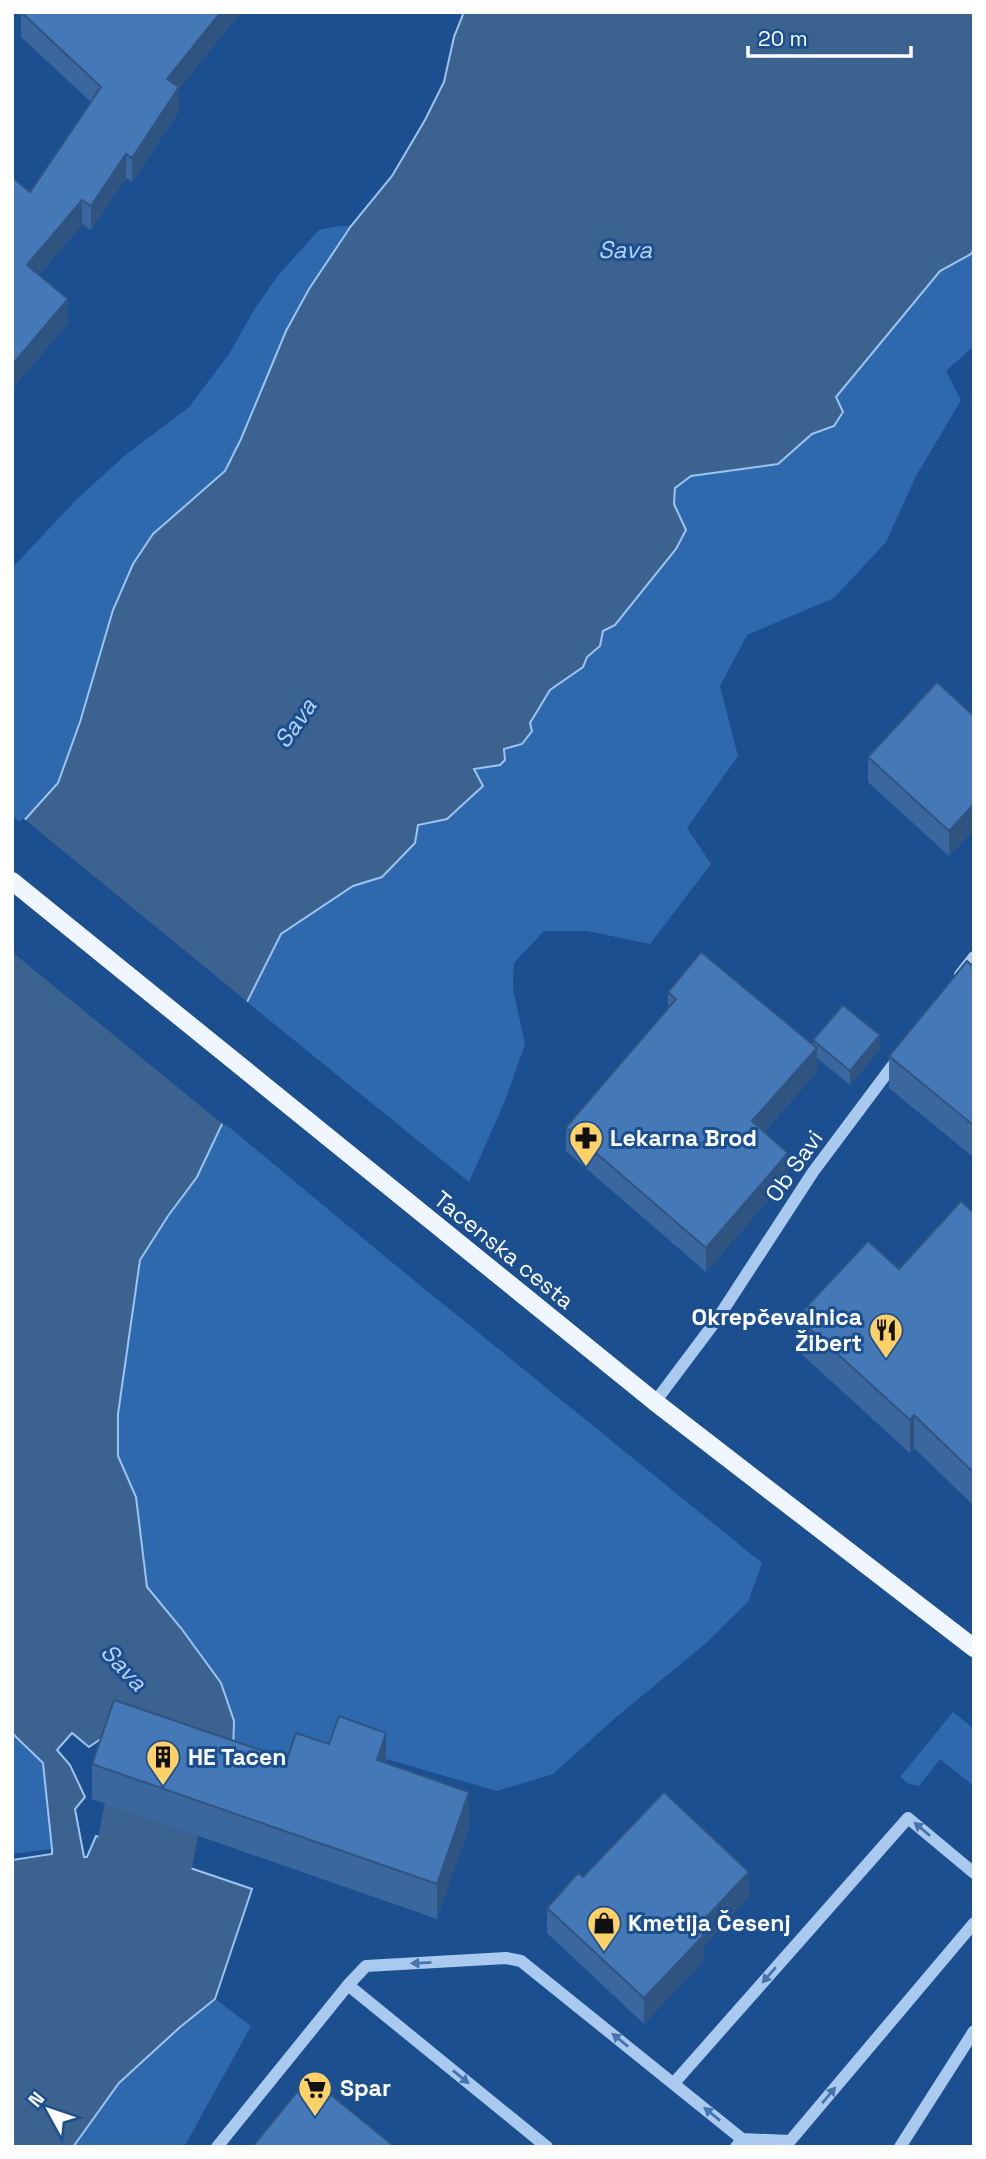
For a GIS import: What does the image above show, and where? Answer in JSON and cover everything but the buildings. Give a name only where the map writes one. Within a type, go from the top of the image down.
[{"type":"main road","name":"Tacenska cesta","points":[[12,881],[655,1402],[974,1648]]},
{"type":"street","points":[[950,990],[974,957]]},
{"type":"street","name":"Ob Savi","points":[[655,1402],[718,1318],[813,1172],[909,1043]]},
{"type":"street","points":[[674,2083],[908,1818],[974,1873]]},
{"type":"street","points":[[217,2147],[366,1966],[506,1958],[521,1961],[674,2083],[739,2143],[788,2144],[974,1923]]},
{"type":"street","points":[[348,1985],[547,2147]]},
{"type":"street","points":[[900,2147],[974,2031]]},
{"type":"shaded area","points":[[351,226],[286,331],[225,471],[153,534],[133,564],[113,610],[80,722],[58,783],[22,824],[12,816],[12,568],[76,500],[123,457],[189,407],[229,354],[254,310],[279,274],[319,230]]},
{"type":"shaded area","points":[[974,249],[974,346],[946,371],[961,400],[915,478],[886,542],[834,598],[747,635],[720,686],[738,756],[687,828],[711,864],[650,944],[587,931],[544,931],[514,963],[513,989],[525,1044],[505,1101],[469,1182],[247,1002],[281,934],[353,886],[382,877],[418,825],[447,819],[473,769],[504,749],[530,723],[550,690],[582,667],[587,657],[600,646],[603,631],[686,530],[674,504],[675,488],[691,476],[778,464],[812,434],[834,426],[843,412],[836,398],[940,271],[971,254]]},
{"type":"shaded area","points":[[223,1122],[762,1563],[748,1602],[706,1643],[614,1719],[553,1774],[497,1791],[334,1744],[325,1771],[233,1753],[221,1683],[147,1587],[136,1497],[118,1456],[118,1414],[140,1260],[197,1177]]},
{"type":"shaded area","points":[[953,1712],[974,1729],[974,1786],[940,1759],[919,1786],[909,1784],[900,1777]]},
{"type":"shaded area","points":[[12,1733],[43,1763],[52,1849],[12,1854]]},
{"type":"shaded area","points":[[215,1999],[251,2026],[184,2147],[73,2147],[119,2083]]},
{"type":"water","name":"Sava","points":[[464,12],[974,12],[974,249],[971,254],[940,271],[836,397],[843,412],[834,426],[812,434],[778,464],[691,476],[675,488],[674,504],[686,530],[676,549],[615,625],[603,631],[600,646],[587,657],[583,667],[550,690],[530,723],[532,731],[522,744],[504,749],[505,760],[500,765],[474,769],[483,786],[447,819],[418,825],[415,843],[382,877],[353,886],[281,934],[247,1002],[223,1122],[197,1177],[140,1260],[118,1414],[118,1456],[136,1497],[147,1587],[221,1683],[234,1721],[233,1753],[110,1700],[106,1705],[118,1727],[89,1747],[72,1733],[57,1750],[70,1765],[85,1797],[75,1809],[84,1857],[87,1857],[96,1836],[252,1889],[215,1999],[119,2083],[73,2147],[12,2147],[12,1860],[52,1854],[52,1849],[43,1763],[12,1733],[12,834],[58,783],[80,722],[113,610],[133,564],[153,534],[225,471],[286,331],[309,289],[351,226],[392,176],[425,120],[444,82],[454,37]]},
{"type":"pier","points":[[23,818],[250,1004],[225,1126],[12,952],[12,829]]},
{"type":"waterway","name":"Sava","points":[[12,2017],[128,1908],[145,1853],[169,1732],[149,1692]]},
{"type":"place","name":"Lekarna Brod","points":[[586,1168]]},
{"type":"place","name":"Okrepčevalnica Žibert","points":[[886,1360]]},
{"type":"place","name":"HE Tacen","points":[[163,1787]]},
{"type":"place","name":"Kmetija Česenj","points":[[604,1953]]},
{"type":"place","name":"Spar","points":[[315,2118]]}]
